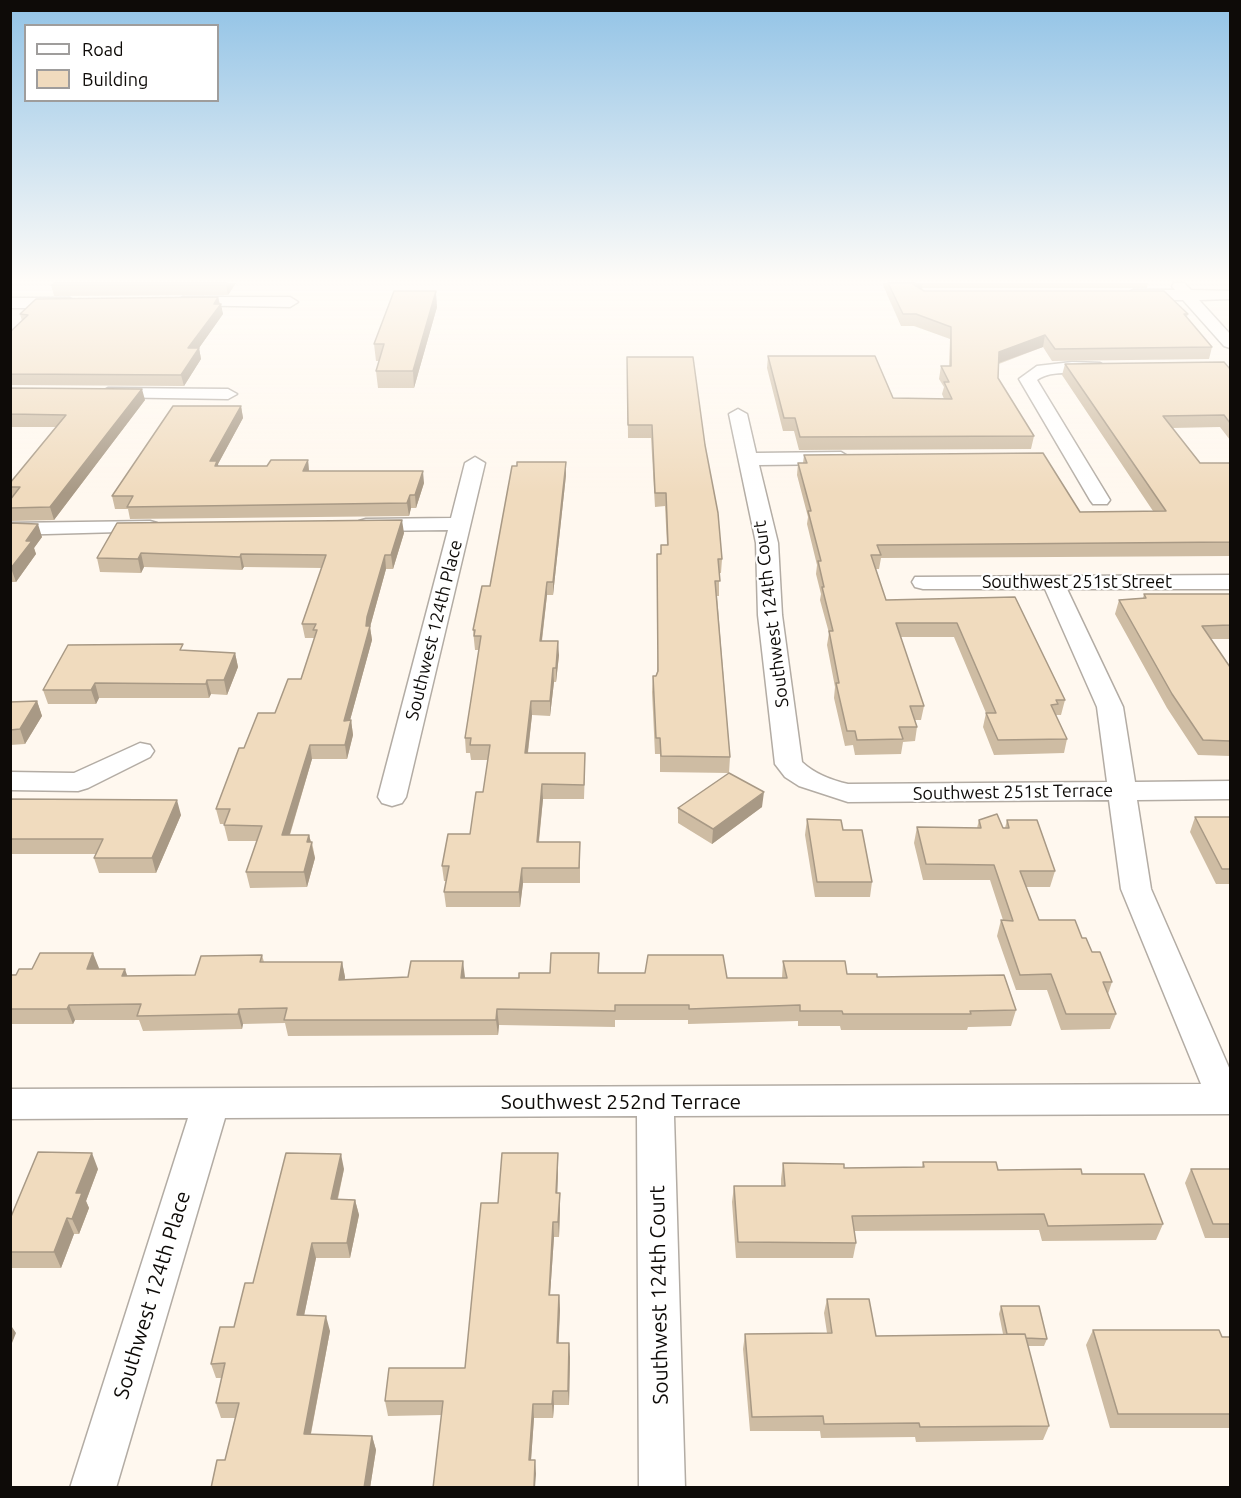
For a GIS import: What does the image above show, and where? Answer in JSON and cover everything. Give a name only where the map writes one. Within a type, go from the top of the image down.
[{"type":"street","points":[[1100,500],[1028,379],[1035,372],[1051,368],[1121,368]]},
{"type":"street","points":[[90,393],[228,394]]},
{"type":"street","name":"Southwest 124th Court","points":[[738,414],[767,543],[770,615],[789,764],[800,776]]},
{"type":"street","points":[[1050,457],[1073,457]]},
{"type":"street","points":[[747,459],[865,458]]},
{"type":"street","name":"Southwest 124th Place","points":[[392,797],[475,463]]},
{"type":"street","points":[[346,525],[461,524]]},
{"type":"street","points":[[10,529],[173,527]]},
{"type":"street","name":"Southwest 251st Street","points":[[923,582],[1230,582]]},
{"type":"street","points":[[1053,582],[1110,707],[1124,791],[1136,890],[1228,1099]]},
{"type":"street","points":[[10,781],[78,782],[140,751]]},
{"type":"street","name":"Southwest 251st Terrace","points":[[800,776],[823,788],[848,794],[1230,790]]},
{"type":"street","name":"Southwest 252nd Terrace","points":[[10,1104],[1228,1099]]},
{"type":"street","name":"Southwest 124th Court","points":[[655,1102],[662,1488]]},
{"type":"street","name":"Southwest 124th Place","points":[[93,1488],[210,1103]]},
{"type":"building","points":[[10,353],[196,353],[181,375],[10,374]]},
{"type":"building","points":[[381,353],[418,353],[413,371],[376,371]]},
{"type":"building","points":[[951,353],[999,353],[998,378],[1034,436],[800,437],[795,418],[784,418],[768,356],[875,356],[893,398],[952,399],[944,382],[949,382],[941,366],[951,366]]},
{"type":"building","points":[[627,357],[693,357],[705,445],[718,513],[722,559],[718,559],[720,581],[715,581],[730,757],[661,756],[660,738],[656,738],[653,676],[656,676],[658,671],[657,554],[661,554],[661,545],[668,545],[666,493],[655,493],[652,425],[628,425]]},
{"type":"building","points":[[1224,362],[1230,369],[1230,423],[1224,415],[1163,416],[1200,463],[1230,463],[1230,542],[877,545],[881,555],[871,555],[886,600],[1015,597],[1065,700],[1056,700],[1058,704],[1051,705],[1067,739],[998,740],[986,713],[996,713],[957,623],[896,623],[924,706],[910,706],[917,727],[899,727],[903,739],[857,740],[855,731],[847,731],[836,683],[839,683],[829,631],[833,631],[822,587],[824,587],[818,561],[821,561],[798,463],[807,463],[804,455],[1043,453],[1080,512],[1166,511],[1065,364]]},
{"type":"building","points":[[10,388],[142,389],[50,507],[10,508],[10,500],[20,487],[10,487],[10,483],[66,415],[10,414]]},
{"type":"building","points":[[173,406],[241,406],[210,461],[217,461],[215,466],[267,466],[271,460],[308,460],[303,471],[423,471],[415,495],[410,495],[407,503],[127,507],[133,496],[112,496]]},
{"type":"building","points":[[517,462],[566,462],[553,582],[547,582],[540,641],[558,641],[556,668],[553,668],[550,701],[531,701],[525,753],[585,753],[584,785],[542,784],[537,842],[580,842],[579,868],[522,868],[519,892],[444,892],[449,866],[442,866],[448,834],[470,834],[476,792],[483,792],[490,745],[470,745],[471,738],[465,738],[481,636],[474,636],[475,630],[473,630],[482,586],[490,586],[512,466],[517,466]]},
{"type":"building","points":[[402,520],[391,555],[385,555],[367,617],[366,626],[370,626],[344,721],[351,720],[345,745],[310,745],[282,835],[309,835],[307,842],[312,842],[304,872],[246,872],[262,826],[224,825],[230,809],[216,809],[239,748],[244,748],[258,713],[275,713],[288,679],[301,679],[317,630],[313,630],[316,624],[302,624],[326,555],[241,554],[240,557],[141,553],[138,559],[97,558],[117,523]]},
{"type":"building","points":[[10,523],[38,524],[26,541],[32,541],[11,568]]},
{"type":"building","points":[[1144,594],[1230,594],[1230,625],[1202,626],[1230,667],[1230,741],[1203,740],[1172,694],[1119,600],[1146,598]]},
{"type":"building","points":[[183,644],[180,650],[235,653],[224,680],[207,680],[206,684],[95,683],[91,690],[43,690],[68,645]]},
{"type":"building","points":[[37,701],[20,729],[10,730],[10,702]]},
{"type":"building","points":[[729,773],[764,792],[713,829],[678,808]]},
{"type":"building","points":[[10,799],[177,800],[152,858],[94,858],[103,839],[10,839]]},
{"type":"building","points":[[997,814],[1003,828],[1009,828],[1007,820],[1037,820],[1055,871],[1020,871],[1039,920],[1075,920],[1082,938],[1086,938],[1092,952],[1100,952],[1112,982],[1103,982],[1116,1014],[1066,1014],[1051,974],[1020,975],[1001,920],[1013,921],[994,865],[926,864],[917,827],[981,828],[979,820]]},
{"type":"building","points":[[1195,817],[1230,817],[1230,869],[1222,869]]},
{"type":"building","points":[[807,819],[841,820],[843,830],[862,830],[872,882],[817,882]]},
{"type":"building","points":[[40,953],[93,953],[87,969],[125,969],[122,976],[195,975],[201,956],[262,955],[260,962],[342,962],[339,980],[408,977],[411,961],[463,961],[461,978],[519,978],[519,973],[550,973],[551,953],[599,953],[598,973],[645,973],[648,955],[723,955],[727,978],[787,978],[783,961],[845,961],[847,974],[877,974],[877,977],[1004,975],[1016,1010],[970,1011],[971,1014],[843,1014],[842,1011],[800,1011],[800,1005],[689,1009],[689,1005],[615,1005],[615,1011],[497,1009],[496,1020],[284,1020],[287,1008],[239,1009],[238,1014],[137,1016],[141,1004],[69,1005],[67,1009],[10,1009],[10,975],[16,975],[19,969],[32,969]]},
{"type":"building","points":[[38,1152],[92,1153],[76,1193],[82,1193],[72,1219],[67,1218],[54,1252],[10,1252],[10,1219]]},
{"type":"building","points":[[286,1153],[341,1154],[331,1199],[355,1200],[347,1243],[312,1243],[297,1315],[326,1316],[304,1434],[372,1436],[364,1488],[211,1488],[217,1460],[225,1460],[239,1403],[216,1403],[225,1363],[211,1364],[220,1327],[234,1327],[245,1283],[253,1283]]},
{"type":"building","points":[[502,1153],[558,1153],[556,1193],[560,1193],[558,1222],[553,1222],[549,1295],[559,1295],[557,1343],[569,1343],[568,1391],[553,1391],[552,1404],[533,1404],[529,1460],[535,1460],[534,1488],[433,1488],[443,1401],[385,1401],[389,1368],[465,1368],[481,1203],[498,1203]]},
{"type":"building","points":[[923,1162],[996,1162],[998,1170],[1081,1169],[1082,1174],[1144,1174],[1163,1224],[1048,1226],[1044,1214],[852,1216],[856,1243],[738,1242],[734,1186],[785,1186],[783,1163],[844,1164],[844,1168],[924,1167]]},
{"type":"building","points":[[1191,1169],[1230,1169],[1230,1224],[1213,1224]]},
{"type":"building","points":[[827,1299],[869,1299],[876,1336],[1025,1334],[1049,1426],[920,1427],[919,1423],[824,1424],[823,1416],[752,1417],[745,1334],[832,1333]]},
{"type":"building","points":[[1001,1306],[1039,1306],[1047,1339],[1026,1338],[1025,1334],[1007,1334]]},
{"type":"building","points":[[1093,1330],[1219,1330],[1222,1337],[1230,1337],[1230,1414],[1118,1414]]}]
